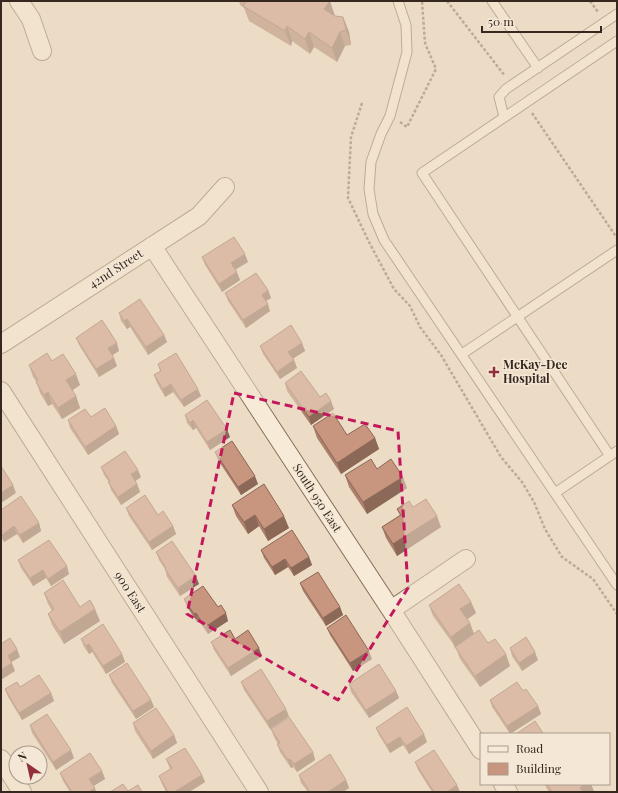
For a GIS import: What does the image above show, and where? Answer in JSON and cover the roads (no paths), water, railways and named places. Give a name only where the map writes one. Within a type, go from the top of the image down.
[{"type":"street","points":[[19,1],[31,19],[42,51]]},
{"type":"street","name":"42nd Street","points":[[1,344],[199,216],[225,187]]},
{"type":"street","name":"South 950 East","points":[[152,246],[480,748]]},
{"type":"street","name":"900 East","points":[[1,391],[259,792]]},
{"type":"street","points":[[391,610],[466,559]]},
{"type":"street","points":[[1,759],[22,792]]},
{"type":"lane","points":[[398,1],[406,25],[407,52],[390,116],[381,134],[371,162],[369,189],[373,214],[384,240],[617,585]]},
{"type":"lane","points":[[492,1],[538,68]]},
{"type":"lane","points":[[504,117],[499,97],[506,89],[617,14]]},
{"type":"lane","points":[[555,493],[614,453],[518,316],[422,173],[617,41]]},
{"type":"lane","points":[[462,354],[617,250]]},
{"type":"place","name":"McKay-Dee Hospital","points":[[494,372]]}]
